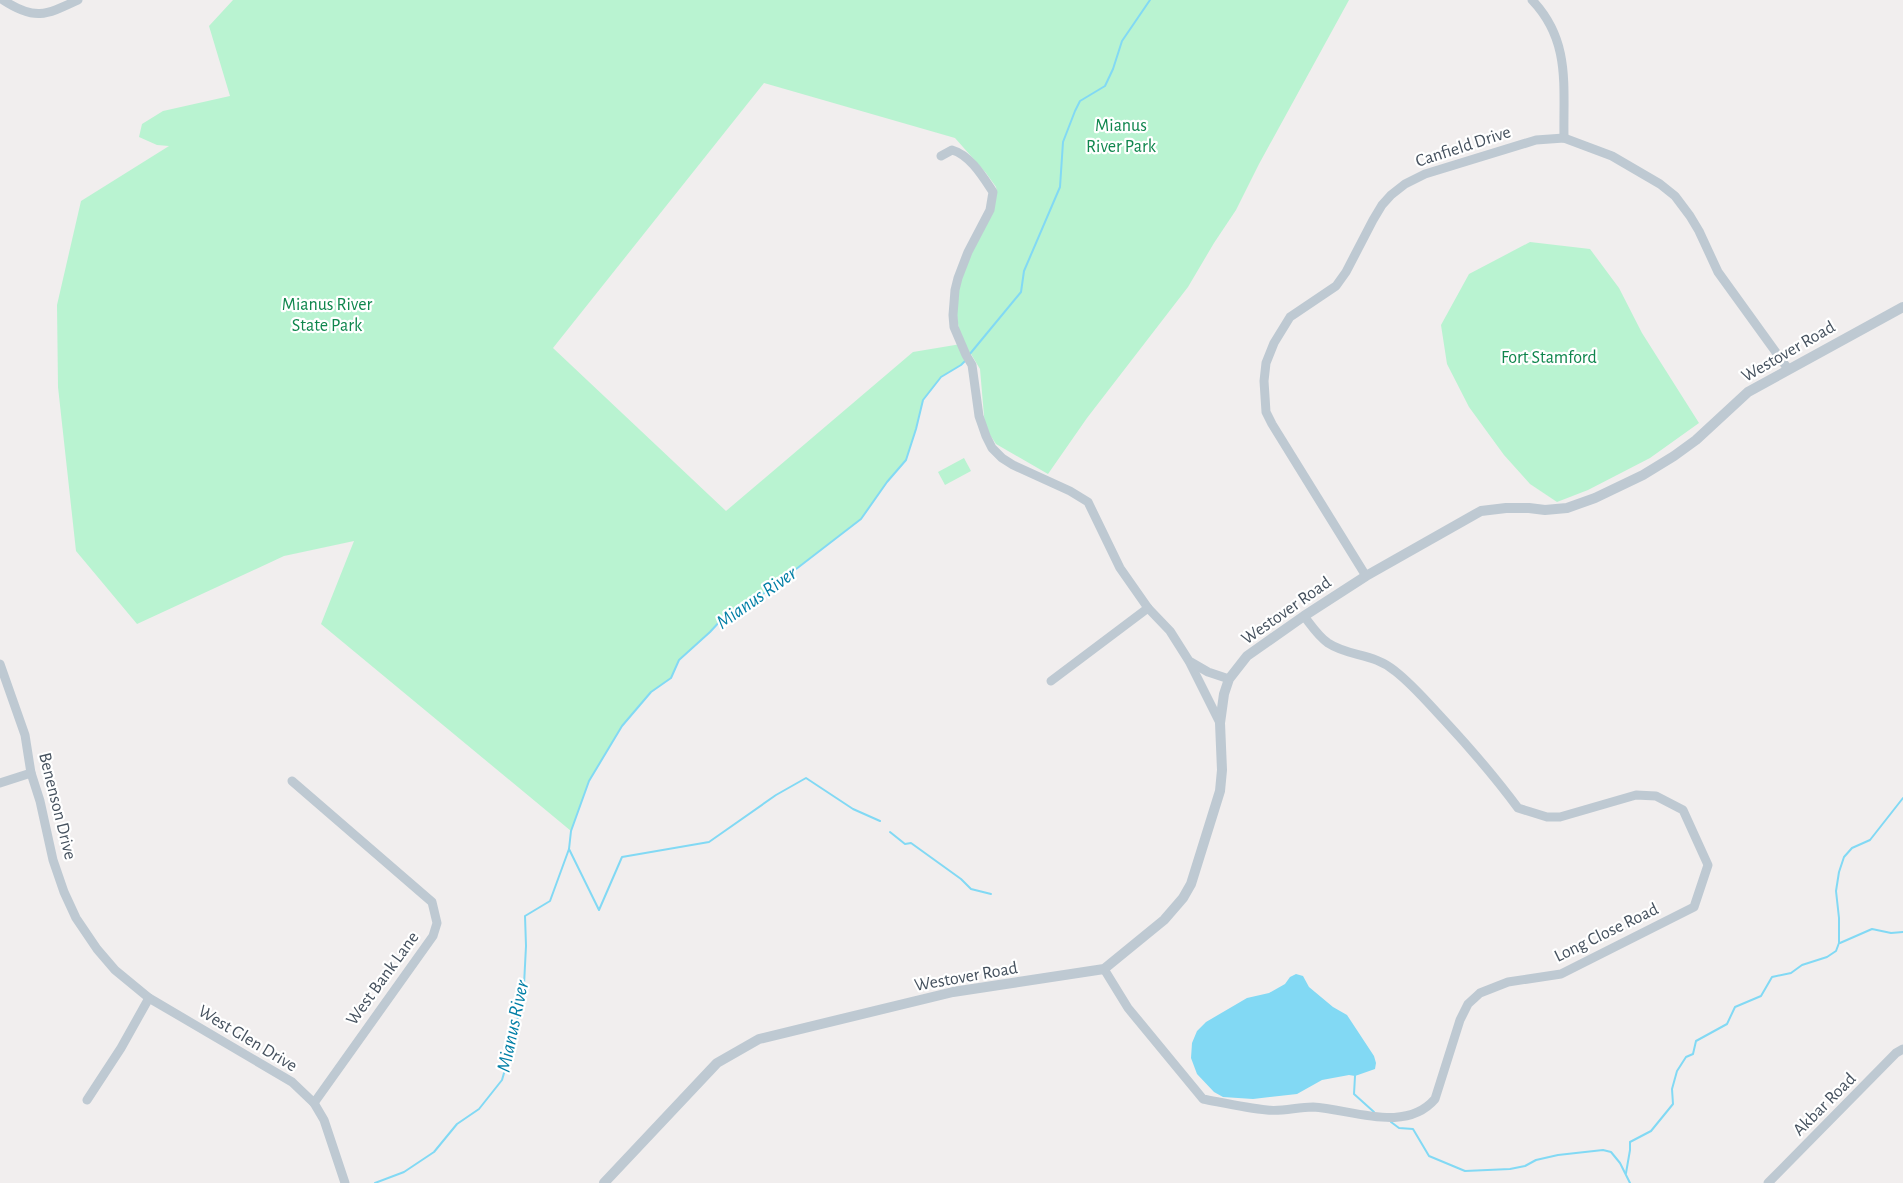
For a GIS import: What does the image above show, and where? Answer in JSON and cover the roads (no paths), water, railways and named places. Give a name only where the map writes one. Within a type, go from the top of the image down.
[{"type":"street","points":[[3,0],[35,15],[57,10],[78,0]]},
{"type":"street","points":[[1532,0],[1548,21],[1562,56],[1564,138]]},
{"type":"street","name":"Canfield Drive","points":[[1366,576],[1266,412],[1264,390],[1266,363],[1274,343],[1290,317],[1336,286],[1382,205],[1405,183],[1425,174],[1536,140],[1564,138],[1612,156],[1660,184],[1675,196],[1699,231],[1718,272],[1788,369]]},
{"type":"street","points":[[941,156],[952,150],[961,154],[983,177],[993,192],[990,210],[968,252],[955,290],[953,315],[954,327],[972,364],[979,416],[986,436],[992,448],[1002,458],[1088,502],[1120,568],[1148,608],[1170,631],[1189,661],[1220,723]]},
{"type":"street","name":"Westover Road","points":[[604,1183],[717,1063],[759,1039],[953,992],[1104,969],[1164,920],[1183,898],[1191,884],[1220,791],[1222,770],[1220,723],[1224,694],[1229,679],[1247,656],[1366,576],[1481,511],[1567,508],[1595,498],[1643,475],[1696,440],[1748,392],[1903,307]]},
{"type":"street","points":[[1051,681],[1148,608]]},
{"type":"street","name":"Long Close Road","points":[[1104,969],[1128,1008],[1203,1099],[1269,1111],[1311,1107],[1378,1118],[1393,1117],[1407,1115],[1428,1106],[1435,1099],[1460,1020],[1468,1004],[1480,993],[1508,982],[1561,974],[1694,907],[1708,865],[1683,810],[1656,796],[1636,795],[1560,817],[1547,817],[1518,808],[1455,732],[1410,683],[1384,662],[1329,644],[1320,637],[1304,616]]},
{"type":"street","points":[[1189,661],[1208,672],[1229,679]]},
{"type":"street","name":"Benenson Drive","points":[[0,664],[25,735],[31,773],[40,801],[53,860],[76,918],[97,949]]},
{"type":"street","points":[[0,783],[31,773]]},
{"type":"street","name":"West Bank Lane","points":[[292,781],[432,902],[437,923],[433,936],[314,1102]]},
{"type":"street","name":"West Glen Drive","points":[[97,949],[115,970],[149,998],[292,1082],[314,1102],[324,1120],[344,1182]]},
{"type":"street","points":[[87,1100],[121,1048],[149,998]]},
{"type":"street","name":"Akbar Road","points":[[1768,1183],[1896,1053],[1903,1049]]},
{"type":"water","points":[[1296,974],[1303,976],[1309,987],[1333,1007],[1347,1015],[1374,1056],[1375,1069],[1355,1076],[1322,1080],[1297,1094],[1253,1099],[1223,1097],[1214,1092],[1197,1074],[1191,1058],[1192,1043],[1197,1031],[1206,1022],[1247,998],[1269,993],[1285,984],[1290,977]]},
{"type":"waterway","name":"Mianus River","points":[[969,355],[1021,292],[1024,271],[1060,187],[1063,142],[1075,111],[1080,101],[1105,86],[1122,41],[1150,0]]},
{"type":"waterway","name":"Mianus River","points":[[375,1183],[404,1172],[434,1152],[457,1124],[479,1109],[502,1080],[513,1042],[524,985],[525,916],[550,901],[569,849],[571,831],[589,781],[622,726],[651,692],[671,678],[679,660],[722,619],[736,613],[752,596],[765,593],[861,519],[906,460],[923,400],[941,377],[966,360]]},
{"type":"waterway","points":[[569,849],[599,910],[622,857],[709,842],[776,795],[806,778],[853,809],[880,821]]},
{"type":"waterway","points":[[1626,1173],[1630,1142],[1651,1131],[1673,1104],[1672,1089],[1677,1071],[1686,1057],[1693,1054],[1696,1041],[1727,1024],[1735,1007],[1761,996],[1772,977],[1791,973],[1802,965],[1827,957],[1836,951],[1839,943],[1836,891],[1844,857],[1852,848],[1870,840],[1903,798]]},
{"type":"waterway","points":[[890,832],[905,844],[911,843],[961,879],[971,889],[991,894]]},
{"type":"waterway","points":[[1840,943],[1872,929],[1891,933],[1903,932]]},
{"type":"waterway","points":[[1355,1076],[1354,1094],[1374,1112]]},
{"type":"waterway","points":[[1391,1122],[1399,1128],[1413,1129],[1429,1156],[1465,1171],[1510,1169],[1558,1155],[1603,1150],[1611,1152],[1620,1163],[1630,1183]]},
{"type":"park label","name":"Mianus River Park","points":[[1121,135]]},
{"type":"park label","name":"Mianus River State Park","points":[[327,314]]},
{"type":"park label","name":"Fort Stamford","points":[[1549,357]]}]
